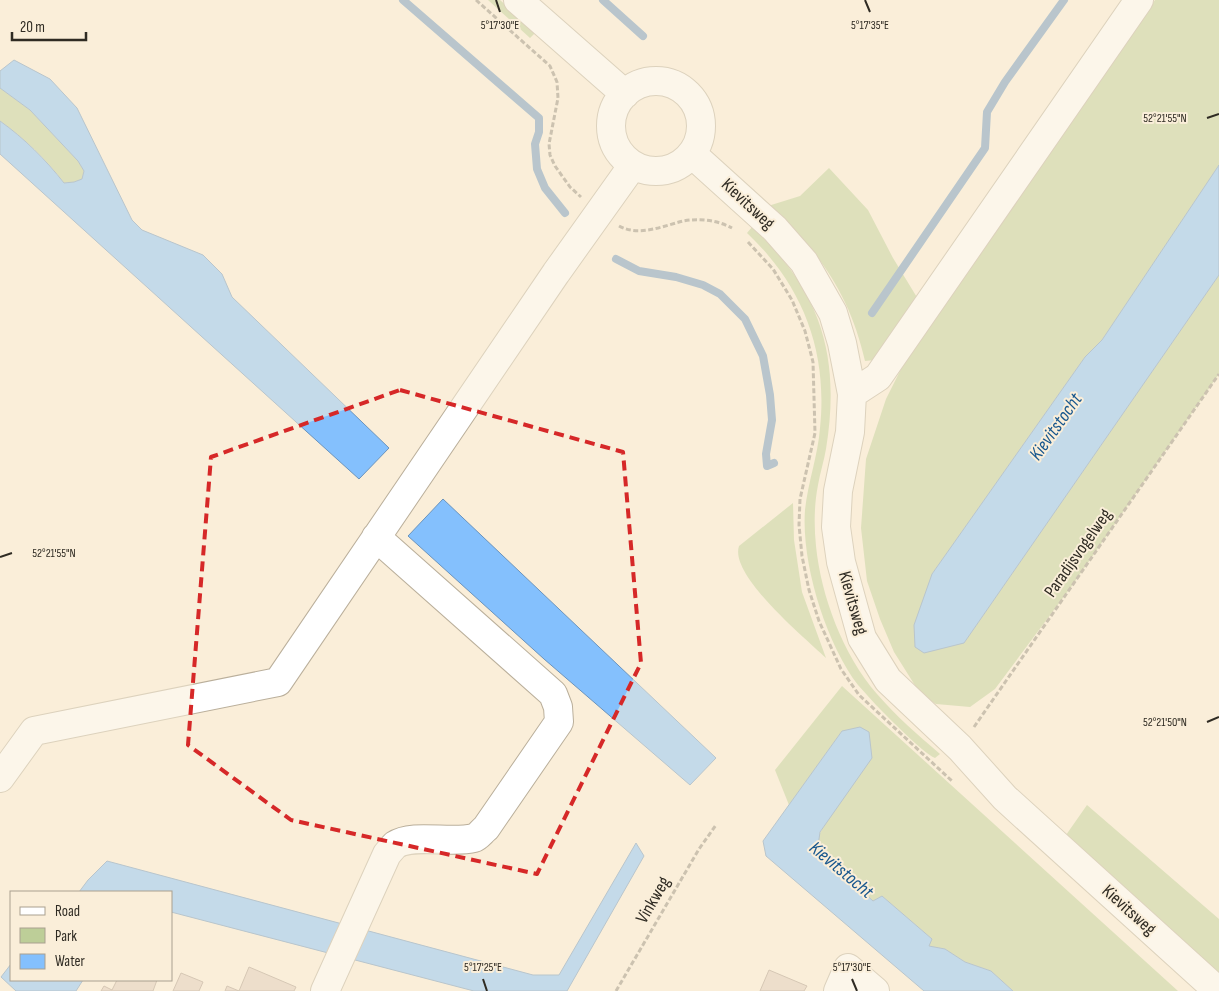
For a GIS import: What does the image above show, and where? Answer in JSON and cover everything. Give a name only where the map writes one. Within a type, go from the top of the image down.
[{"type":"street","points":[[518,0],[625,94]]},
{"type":"street","points":[[852,394],[878,377],[1139,0]]},
{"type":"street","points":[[662,81],[675,85],[686,92],[695,103],[700,115],[701,129],[699,142],[692,154],[677,166],[658,171],[646,170],[634,165],[623,156],[615,145],[611,132],[612,118],[616,105],[625,94],[636,86],[648,82],[662,81]]},
{"type":"street","name":"Kievitsweg","points":[[692,154],[775,229],[804,262],[832,313],[842,344],[852,394],[850,432],[838,491],[836,527],[841,562],[862,638],[888,680],[960,748],[1005,798],[1218,991]]},
{"type":"street","points":[[0,778],[34,731],[278,682],[556,273],[634,165]]},
{"type":"street","points":[[328,985],[387,854],[394,846],[405,841],[422,839],[443,841],[475,838],[486,828],[559,722],[558,707],[553,694],[376,537]]},
{"type":"street","points":[[838,991],[848,968],[875,991]]},
{"type":"path","points":[[476,0],[550,66]]},
{"type":"path","name":"Paradijsvogelweg","points":[[960,748],[1219,374]]},
{"type":"path","name":"Vinkweg","points":[[616,991],[699,849],[716,825]]},
{"type":"highlighted area","points":[[400,390],[623,452],[641,663],[537,874],[291,820],[188,745],[211,457]]},
{"type":"green space","points":[[488,0],[500,0],[536,32],[530,38]]},
{"type":"green space","points":[[1155,0],[1219,0],[1219,165],[1102,340],[1085,357],[932,574],[964,643],[1219,275],[1219,374],[1071,587],[995,689],[970,707],[936,704],[925,697],[916,687],[894,652],[867,581],[861,528],[866,459],[886,399],[903,365]]},
{"type":"green space","points":[[0,88],[30,110],[78,161],[84,171],[82,179],[64,183],[35,150],[0,121]]},
{"type":"green space","points":[[829,168],[868,210],[893,258],[918,299],[875,360],[865,361],[851,315],[830,275],[803,240],[768,206],[800,196]]},
{"type":"green space","points":[[752,227],[776,251],[795,276],[810,301],[820,327],[827,355],[830,384],[830,415],[826,449],[817,493],[815,523],[819,565],[829,605],[844,643],[865,678],[892,710],[940,754],[935,758],[905,734],[858,685],[846,668],[826,625],[818,602],[807,554],[805,510],[820,428],[820,373],[808,322],[797,298],[767,253],[747,233]]},
{"type":"green space","points":[[793,503],[794,540],[802,592],[826,658],[757,589],[745,573],[739,558],[739,546]]},
{"type":"green space","points":[[842,686],[1178,991],[1013,991],[991,971],[965,962],[945,949],[928,946],[932,939],[882,896],[873,901],[836,870],[823,857],[818,842],[819,835],[824,826],[842,731],[789,805],[775,770]]},
{"type":"green space","points":[[1087,805],[1219,919],[1219,974],[1144,908],[1066,835]]},
{"type":"water","points":[[14,60],[50,79],[77,108],[132,220],[142,230],[203,255],[222,274],[232,297],[389,448],[359,479],[0,154],[0,121],[34,150],[64,183],[82,179],[84,171],[78,161],[30,110],[0,88],[0,71]]},
{"type":"water","name":"Kievitstocht","points":[[1219,165],[1219,275],[964,643],[924,653],[915,647],[914,625],[932,574],[1085,357],[1102,340]]},
{"type":"water","points":[[443,499],[716,758],[690,785],[544,659],[408,536]]},
{"type":"water","points":[[860,727],[869,732],[872,758],[820,832],[818,846],[820,853],[873,901],[882,896],[932,939],[929,946],[945,949],[965,962],[991,971],[1013,991],[924,991],[766,856],[763,841],[842,731]]},
{"type":"water","points":[[636,843],[644,856],[567,991],[474,991],[172,912],[172,891],[80,891],[107,861],[533,975],[559,975]]},
{"type":"water","points":[[10,965],[10,981],[82,981],[76,991],[16,991],[1,977]]},
{"type":"building","points":[[249,967],[296,987],[294,991],[239,991]]},
{"type":"building","points":[[769,970],[807,986],[804,991],[760,991]]},
{"type":"building","points":[[181,973],[203,982],[199,991],[173,991]]},
{"type":"building","points":[[116,981],[157,981],[153,991],[101,991],[104,986],[112,990]]},
{"type":"building","points":[[227,986],[239,991],[225,991]]},
{"type":"waterway","points":[[403,0],[539,118],[539,132],[535,144],[537,169],[545,188],[565,213]]},
{"type":"waterway","points":[[603,0],[643,36]]},
{"type":"waterway","points":[[872,313],[985,148],[987,112],[1005,82],[1064,0]]},
{"type":"waterway","points":[[616,259],[639,271],[676,277],[703,285],[720,294],[745,319],[763,356],[770,395],[772,420],[766,454],[767,466],[774,463]]}]
